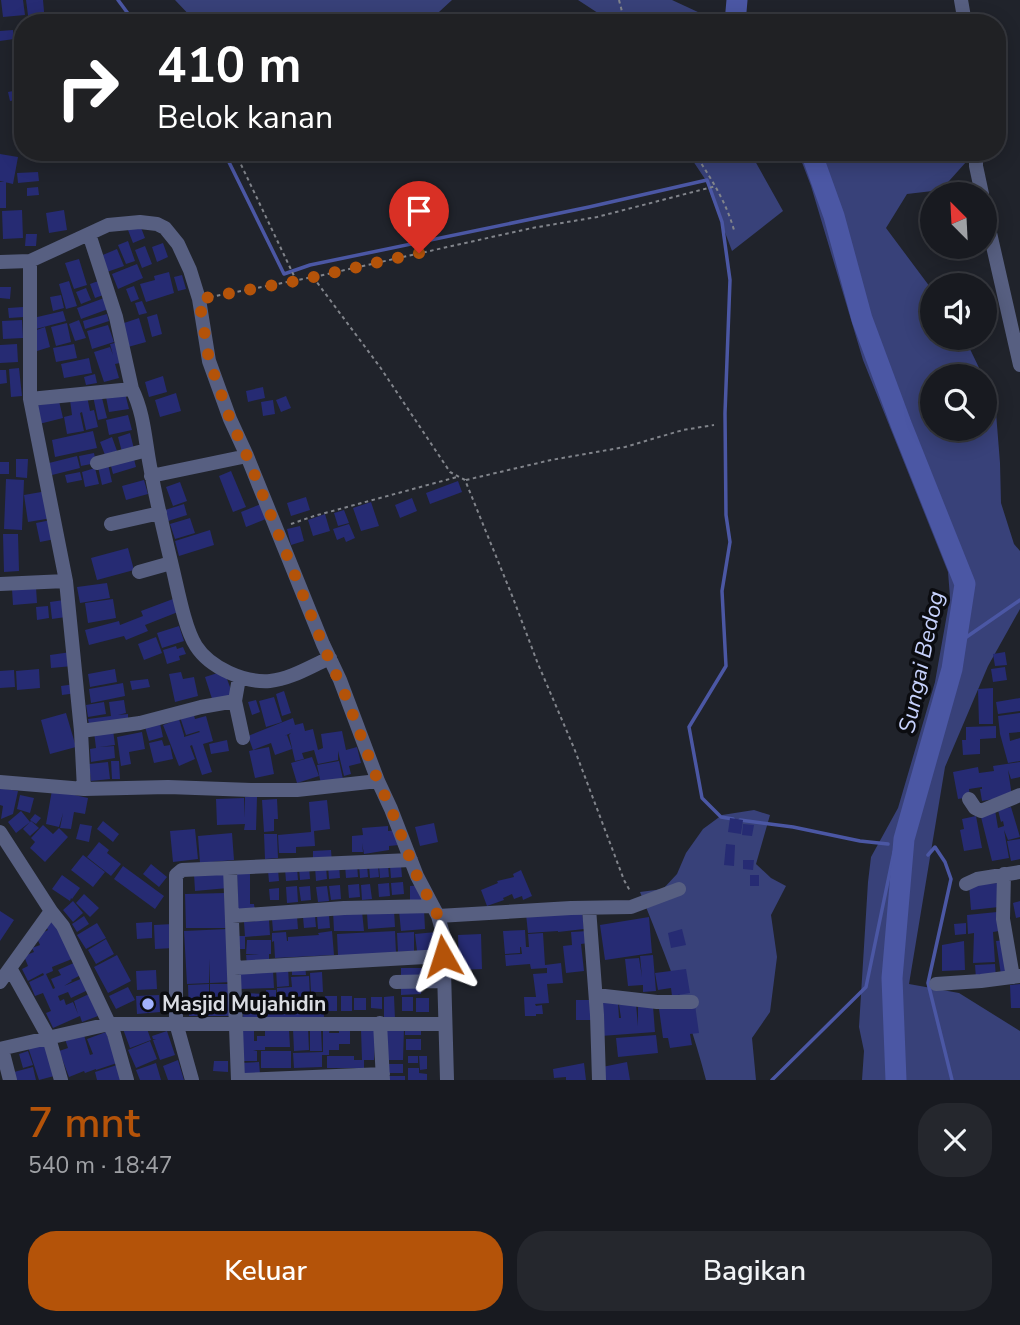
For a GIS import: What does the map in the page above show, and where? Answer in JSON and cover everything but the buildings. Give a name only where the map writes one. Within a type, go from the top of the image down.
[{"type":"street","points":[[976,161],[979,182]]},
{"type":"street","points":[[0,262],[30,261],[108,225],[122,223],[157,224],[165,228],[178,244],[199,299],[209,360],[230,419],[443,934],[447,1080]]},
{"type":"street","points":[[89,234],[116,317],[132,389],[139,404],[151,476],[171,563],[195,645],[213,663],[239,678],[261,681],[288,676],[330,658]]},
{"type":"street","points":[[996,259],[1020,365]]},
{"type":"street","points":[[30,261],[30,399],[66,582],[84,789]]},
{"type":"street","points":[[30,399],[132,389]]},
{"type":"street","points":[[97,463],[147,450]]},
{"type":"street","points":[[151,476],[247,456]]},
{"type":"street","points":[[111,524],[160,513]]},
{"type":"street","points":[[139,572],[171,563]]},
{"type":"street","points":[[0,584],[66,582]]},
{"type":"street","points":[[239,678],[235,701],[243,738]]},
{"type":"street","points":[[81,732],[140,723],[235,701]]},
{"type":"street","points":[[0,782],[84,789],[168,787],[297,790],[378,781]]},
{"type":"street","points":[[969,799],[975,808],[981,811],[1020,795]]},
{"type":"street","points":[[0,832],[47,917],[63,926],[114,1034],[127,1080]]},
{"type":"street","points":[[192,1080],[176,1023],[176,875],[182,870],[411,860]]},
{"type":"street","points":[[230,868],[238,1080]]},
{"type":"street","points":[[966,884],[977,878],[1020,872]]},
{"type":"street","points":[[936,984],[1016,977],[1003,919],[1004,874]]},
{"type":"street","points":[[232,916],[344,908],[435,911],[631,907],[679,889]]},
{"type":"street","points":[[589,908],[599,1080]]},
{"type":"street","points":[[0,982],[47,917]]},
{"type":"street","points":[[234,968],[443,956]]},
{"type":"street","points":[[10,968],[49,1038],[61,1080]]},
{"type":"street","points":[[396,982],[444,981]]},
{"type":"street","points":[[596,995],[657,1002],[692,1002]]},
{"type":"street","points":[[244,1080],[383,1077],[380,1023]]},
{"type":"street","points":[[10,1080],[1,1049],[109,1024],[444,1024]]},
{"type":"path","points":[[239,161],[296,281]]},
{"type":"path","points":[[700,161],[728,208],[734,230]]},
{"type":"path","points":[[199,299],[313,278],[519,231],[597,217],[716,186]]},
{"type":"path","points":[[313,278],[380,367],[450,472],[465,480],[551,460],[625,447],[683,430],[714,425]]},
{"type":"path","points":[[276,529],[458,477]]},
{"type":"path","points":[[465,480],[574,748],[624,880],[638,904]]},
{"type":"shaded area","points":[[175,0],[452,0],[437,14],[188,14]]},
{"type":"shaded area","points":[[578,0],[672,0],[702,14],[599,14]]},
{"type":"shaded area","points":[[693,161],[755,161],[783,211],[732,251],[705,179]]},
{"type":"shaded area","points":[[801,161],[967,161],[948,182],[920,182],[920,192],[907,194],[886,228],[920,274],[920,350],[970,350],[977,364],[920,364],[920,441],[997,441],[997,425],[1001,503],[1014,544],[1020,551],[1020,609],[988,666],[945,767],[909,984],[959,993],[1020,1031],[1020,1080],[862,1080],[864,1051],[859,1027],[871,857],[898,808],[935,682],[950,597],[948,572],[863,360]]},
{"type":"shaded area","points":[[754,810],[770,815],[756,864],[771,878],[786,886],[771,915],[777,957],[770,1012],[752,1038],[756,1080],[706,1080],[684,1008],[640,892],[663,889],[677,874],[686,853],[703,829],[722,815]]},
{"type":"waterway","points":[[118,0],[128,14]]},
{"type":"waterway","name":"Sungai Bedog","points":[[736,14],[737,0]]},
{"type":"waterway","points":[[228,161],[284,274],[310,265],[707,180],[722,222],[730,280],[725,413],[726,515],[730,542],[722,591],[726,666],[689,727],[702,798],[721,817],[733,819]]},
{"type":"waterway","name":"Sungai Bedog","points":[[814,161],[834,216],[862,319],[965,584],[952,669],[904,839],[892,978],[896,1080]]},
{"type":"waterway","points":[[955,645],[1020,600]]},
{"type":"waterway","points":[[740,820],[888,844]]},
{"type":"waterway","points":[[928,855],[935,847],[945,862],[951,879],[928,983],[952,1080]]},
{"type":"waterway","points":[[772,1080],[866,987],[894,852]]},
{"type":"place","name":"Masjid Mujahidin","points":[[148,1004]]},
{"type":"route","points":[[419,253],[296,281],[199,299],[209,360],[230,419],[302,589],[417,876],[438,916],[443,934],[443,956]]}]
